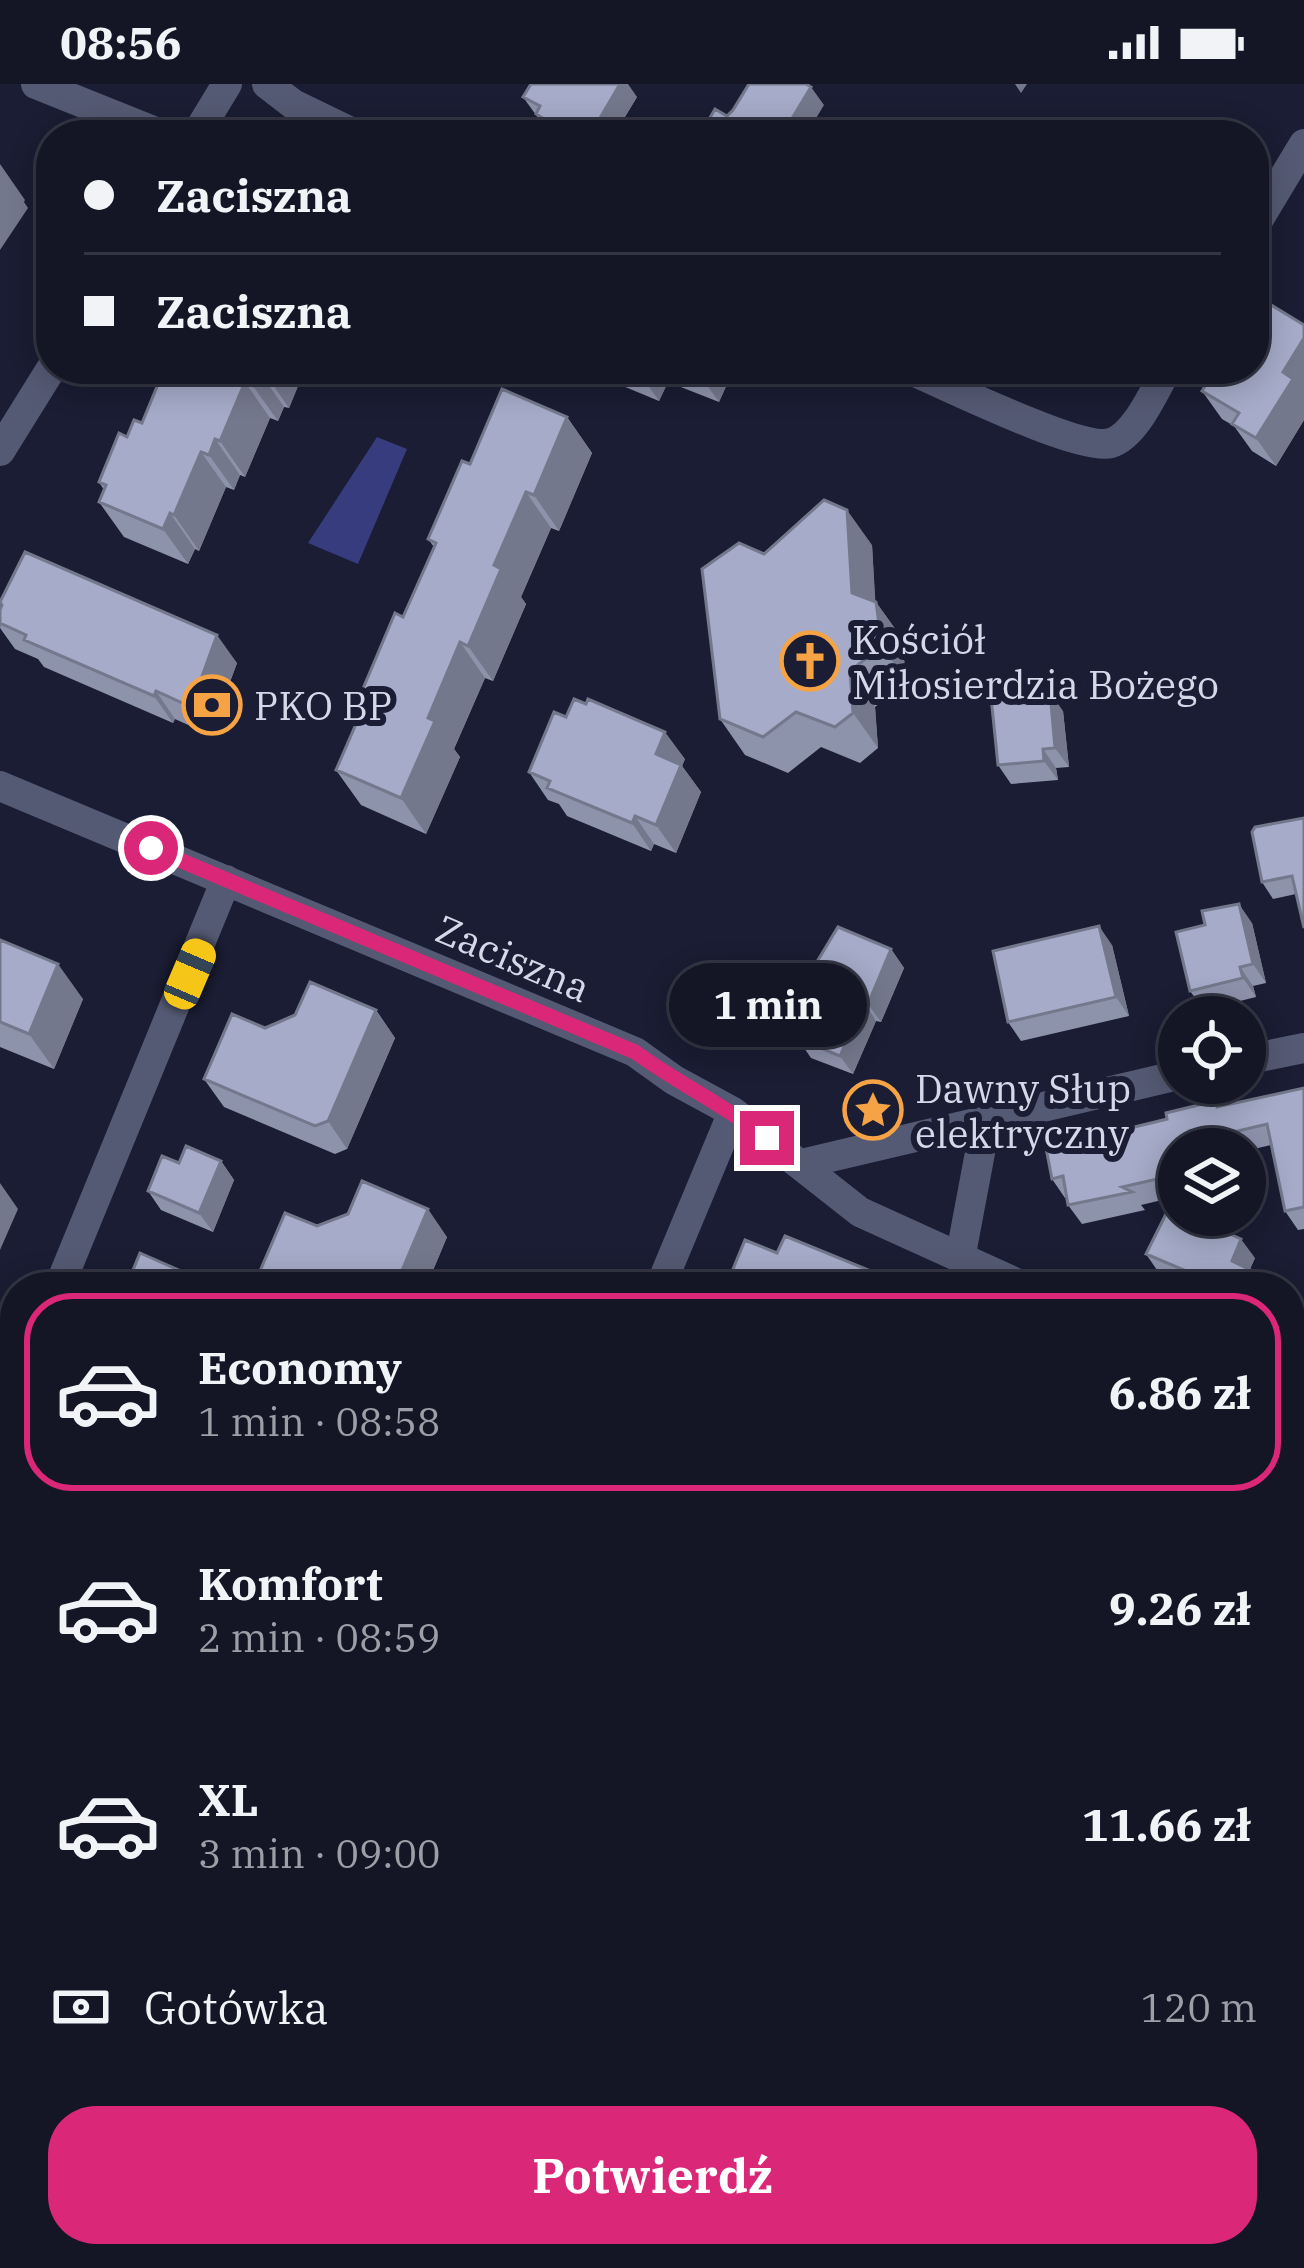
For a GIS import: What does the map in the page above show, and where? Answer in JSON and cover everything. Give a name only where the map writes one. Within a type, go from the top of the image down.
[{"type":"street","points":[[36,84],[126,120]]},
{"type":"street","points":[[205,120],[226,84]]},
{"type":"street","points":[[268,84],[293,104],[326,120]]},
{"type":"street","points":[[1269,202],[1304,144]]},
{"type":"street","points":[[0,451],[42,384]]},
{"type":"street","points":[[943,384],[1066,436],[1106,444],[1130,428],[1158,384]]},
{"type":"street","name":"Zaciszna","points":[[0,786],[635,1052],[674,1080],[734,1112],[860,1212],[990,1272]]},
{"type":"street","points":[[65,1272],[226,880]]},
{"type":"street","points":[[1266,1056],[1304,1048]]},
{"type":"street","points":[[800,1164],[1158,1080]]},
{"type":"street","points":[[666,1272],[734,1112]]},
{"type":"street","points":[[960,1259],[986,1121]]},
{"type":"shaded area","points":[[377,437],[407,449],[358,564],[308,543]]},
{"type":"building","points":[[531,84],[620,84],[599,120],[546,120],[536,114],[540,106],[523,97]]},
{"type":"building","points":[[749,84],[811,87],[791,120],[709,120],[715,109],[727,116]]},
{"type":"building","points":[[1269,304],[1304,325],[1304,338],[1283,372],[1293,379],[1256,438],[1232,424],[1239,413],[1202,391],[1206,384],[1269,384]]},
{"type":"building","points":[[158,384],[244,384],[220,441],[215,439],[209,455],[201,452],[174,515],[170,513],[163,529],[99,502],[106,485],[99,482],[119,433],[127,437],[134,420],[142,423]]},
{"type":"building","points":[[502,389],[567,417],[534,495],[526,492],[494,565],[501,569],[468,646],[460,642],[428,718],[435,721],[401,798],[336,770],[369,694],[362,691],[395,613],[403,617],[436,543],[428,539],[462,461],[470,464]]},
{"type":"building","name":"Kościół Miłosierdzia Bożego","points":[[824,500],[847,510],[852,593],[876,602],[882,646],[850,671],[853,713],[835,727],[796,712],[763,737],[720,719],[702,569],[739,543],[764,554]]},
{"type":"building","points":[[25,552],[217,635],[187,705],[156,691],[154,696],[24,640],[26,635],[0,623],[0,602]]},
{"type":"building","points":[[1050,692],[1055,748],[1043,749],[1044,761],[998,765],[991,697]]},
{"type":"building","points":[[574,699],[586,704],[588,699],[665,732],[656,754],[681,765],[656,825],[635,816],[632,823],[547,788],[550,781],[529,772],[554,712],[566,717]]},
{"type":"building","points":[[1304,818],[1304,928],[1292,876],[1262,882],[1252,832],[1255,827]]},
{"type":"building","points":[[1239,904],[1253,964],[1240,967],[1243,978],[1190,991],[1176,932],[1205,925],[1202,911]]},
{"type":"building","points":[[1099,926],[1116,997],[1008,1022],[993,951]]},
{"type":"building","points":[[838,927],[891,949],[840,1056],[798,1039],[824,978],[812,970]]},
{"type":"building","points":[[0,940],[58,964],[29,1034],[0,1022]]},
{"type":"building","points":[[310,982],[376,1010],[328,1121],[315,1126],[204,1079],[232,1014],[265,1028],[295,1015]]},
{"type":"building","points":[[1304,1088],[1304,1207],[1285,1211],[1267,1124],[1158,1128],[1158,1179],[1122,1187],[1132,1192],[1068,1205],[1063,1176],[1052,1179],[1046,1148],[1059,1145],[1057,1137],[1108,1127],[1110,1133],[1167,1119],[1166,1113],[1203,1104],[1266,1104],[1266,1096]]},
{"type":"building","points":[[186,1146],[221,1161],[199,1213],[148,1191],[162,1156],[179,1163]]},
{"type":"building","points":[[362,1181],[428,1209],[401,1272],[260,1272],[285,1213],[317,1226],[348,1214]]},
{"type":"building","points":[[1158,1230],[1158,1236],[1234,1236],[1241,1239],[1232,1261],[1255,1272],[1189,1272],[1146,1254]]},
{"type":"building","points":[[785,1236],[873,1272],[732,1272],[745,1240],[777,1253]]},
{"type":"building","points":[[140,1253],[183,1272],[132,1272]]},
{"type":"place","name":"Kościół Miłosierdzia Bożego","points":[[810,661]]},
{"type":"place","name":"PKO BP","points":[[212,705]]},
{"type":"place","name":"Dawny Słup elektryczny","points":[[873,1110]]},
{"type":"route","points":[[151,848],[635,1052],[674,1080],[734,1112],[767,1138]]}]
